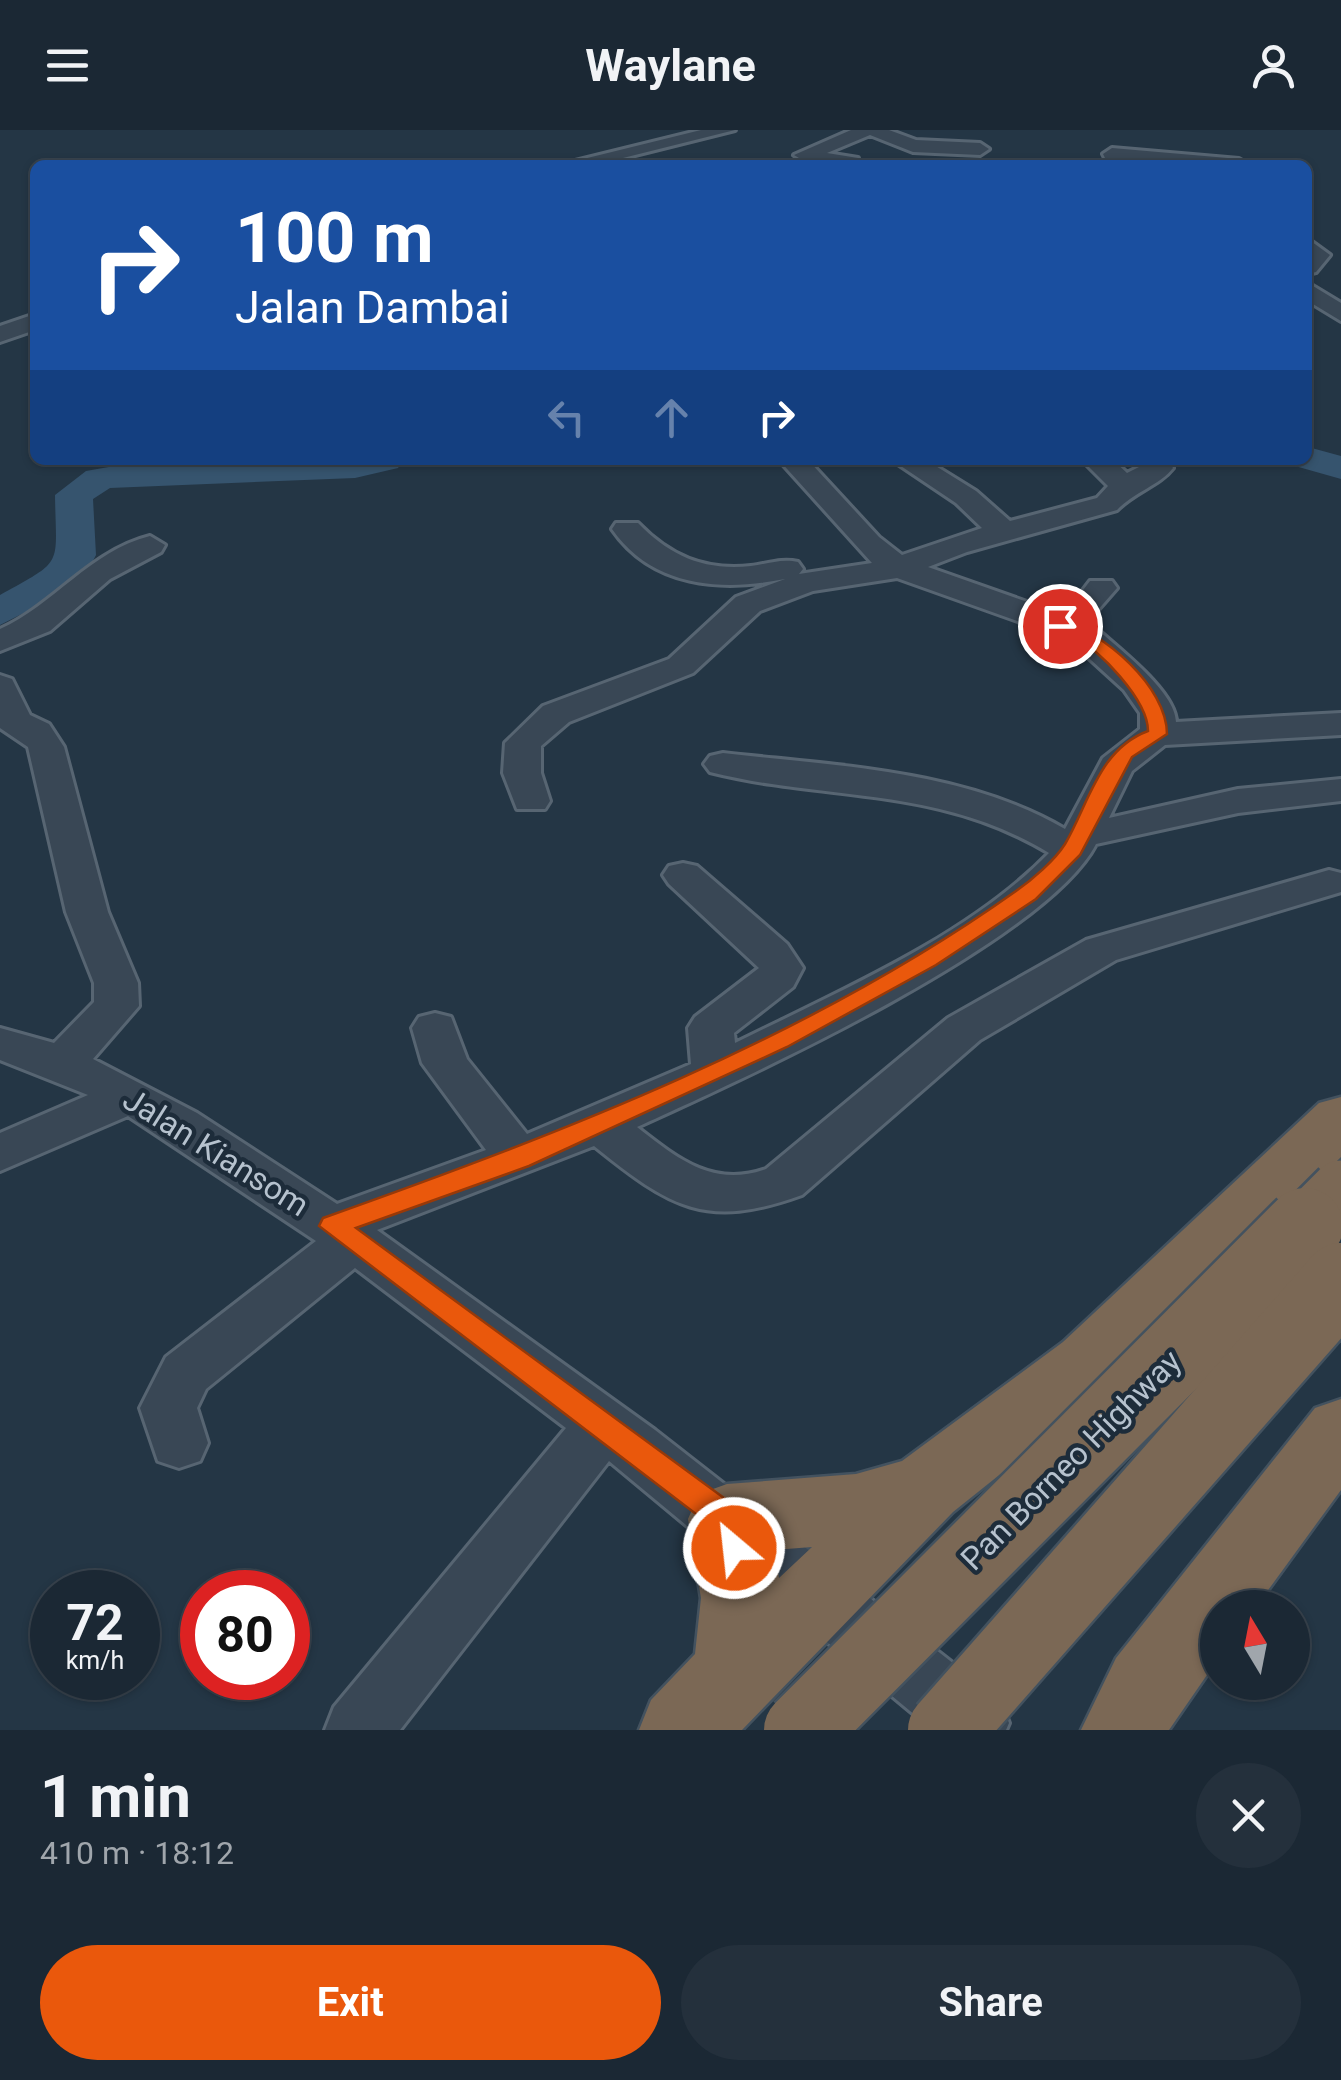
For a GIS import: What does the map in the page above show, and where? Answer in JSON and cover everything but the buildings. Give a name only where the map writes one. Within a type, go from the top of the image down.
[{"type":"highway","points":[[707,1704],[926,1488],[1088,1363],[1341,1120]]},
{"type":"highway","name":"Pan Borneo Highway","points":[[802,1730],[1341,1190]]},
{"type":"highway","points":[[946,1730],[1341,1281]]},
{"type":"highway","points":[[1142,1716],[1341,1431]]},
{"type":"highway","points":[[707,1704],[743,1640],[746,1606],[728,1519],[856,1509],[926,1488]]},
{"type":"street","points":[[591,160],[726,130]]},
{"type":"street","points":[[838,160],[804,155],[880,131],[913,146],[980,149],[963,130]]},
{"type":"street","points":[[1110,154],[1180,160]]},
{"type":"street","points":[[1312,296],[1334,322]]},
{"type":"street","points":[[797,465],[868,544],[900,568],[1080,632],[1136,683],[1158,713],[1158,734]]},
{"type":"street","points":[[1101,465],[1124,486]]},
{"type":"street","points":[[532,801],[522,773],[522,743],[556,714],[681,666],[748,604],[806,582],[900,568],[1004,532],[1107,504],[1124,486],[1159,468]]},
{"type":"street","points":[[897,471],[966,498],[1004,532]]},
{"type":"street","points":[[627,529],[640,545],[697,576],[738,580],[821,562],[868,544]]},
{"type":"street","points":[[0,640],[38,624],[98,572],[150,545]]},
{"type":"street","points":[[1080,632],[1080,610],[1102,588]]},
{"type":"street","points":[[0,686],[11,706],[13,721],[36,732],[46,747],[87,912],[116,984],[118,1006],[61,1064]]},
{"type":"street","points":[[179,1443],[168,1408],[186,1373],[343,1233],[779,1042],[928,959],[1028,894],[1077,843],[1107,777],[1136,742],[1158,734],[1341,724]]},
{"type":"street","points":[[724,764],[832,778],[953,801],[1012,817],[1077,843],[1238,801],[1341,790]]},
{"type":"street","points":[[683,874],[772,954],[781,968],[777,977],[711,1028],[715,1070]]},
{"type":"street","points":[[599,1124],[680,1184],[720,1198],[756,1195],[784,1182],[964,1030],[1101,950],[1329,882]]},
{"type":"street","points":[[435,1028],[445,1063],[519,1159]]},
{"type":"street","name":"Jalan Kiansom","points":[[0,1044],[61,1064],[130,1096],[343,1233],[728,1519],[984,1730]]},
{"type":"street","points":[[0,1153],[130,1096]]},
{"type":"street","points":[[358,1730],[603,1425]]},
{"type":"waterway","points":[[1312,459],[1341,468]]},
{"type":"waterway","points":[[0,612],[66,575],[76,555],[74,495],[99,479],[137,473],[364,465]]},
{"type":"route","points":[[734,1548],[728,1519],[333,1226],[519,1159],[779,1042],[928,959],[1028,894],[1073,850],[1107,777],[1125,753],[1136,742],[1158,734],[1158,713],[1136,683],[1080,632],[1060,626]]}]
